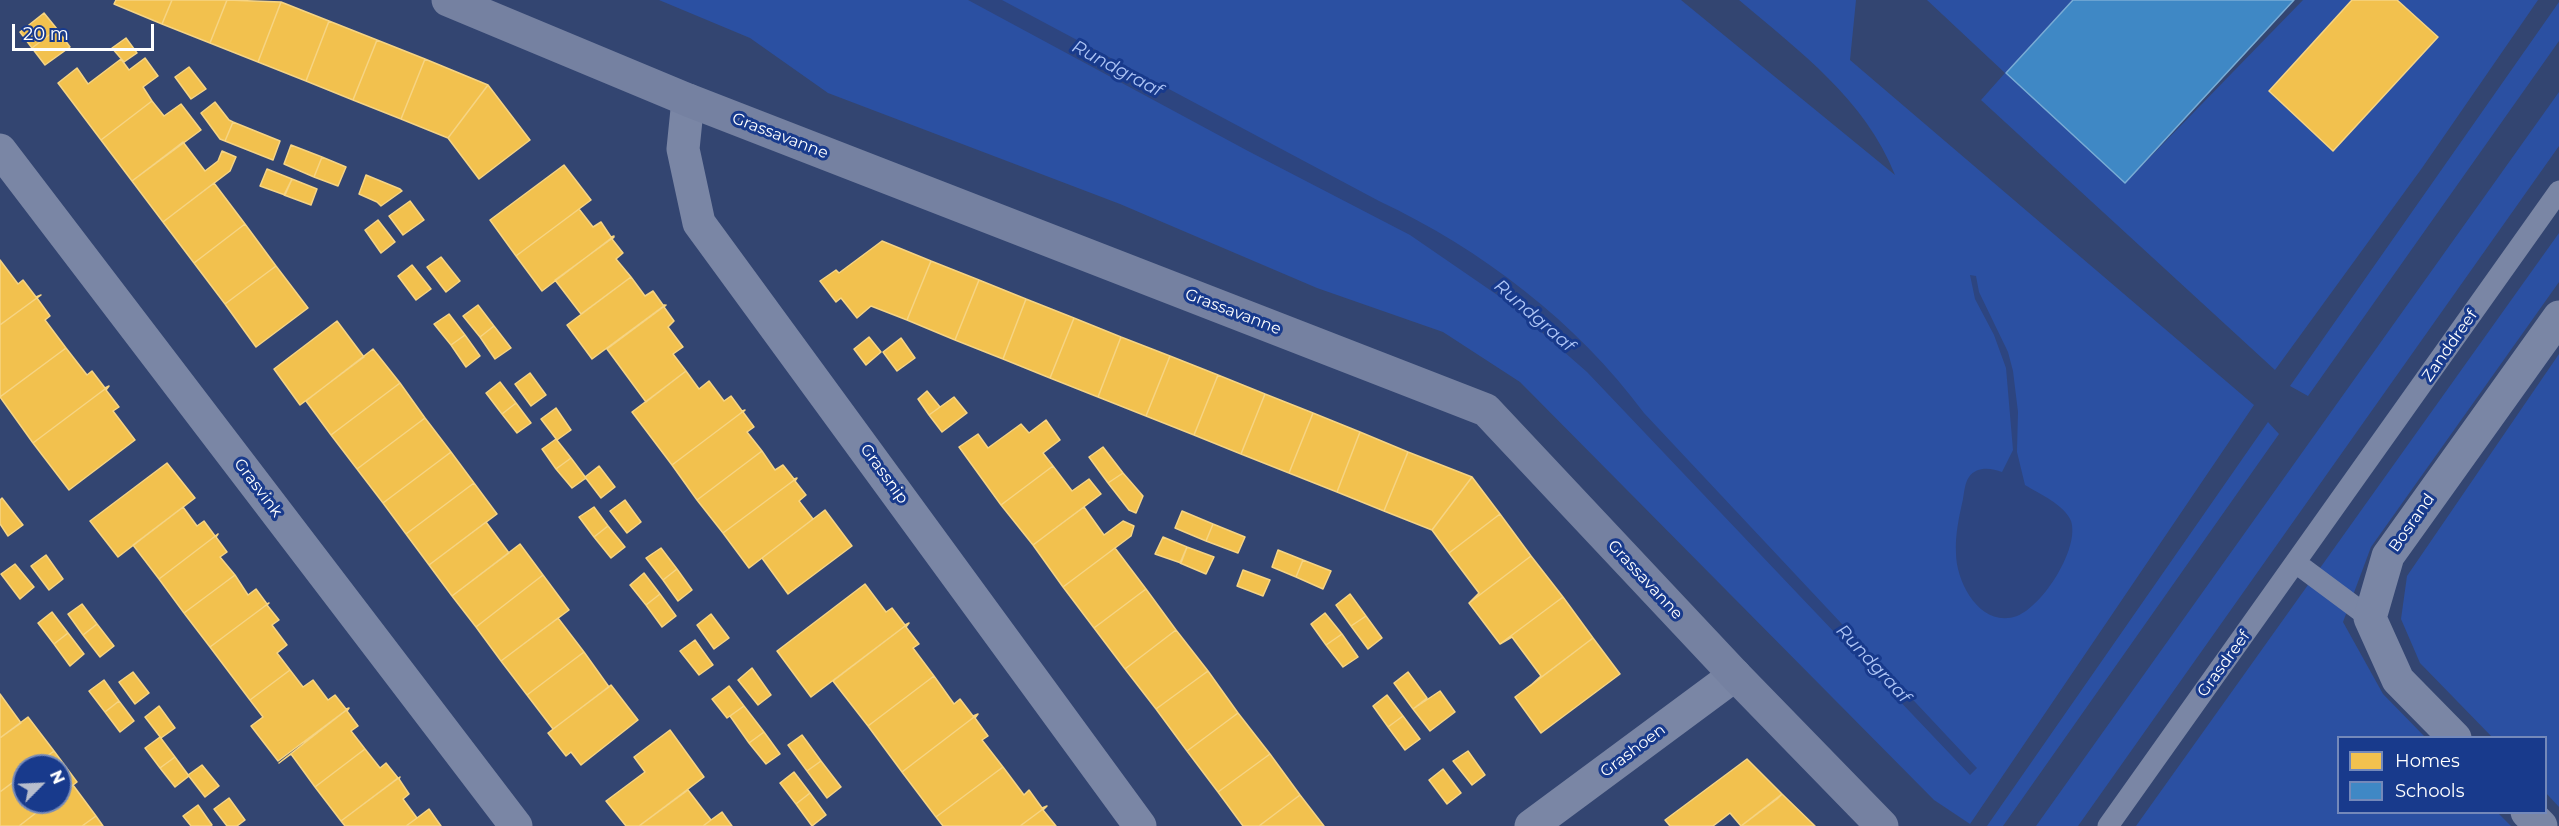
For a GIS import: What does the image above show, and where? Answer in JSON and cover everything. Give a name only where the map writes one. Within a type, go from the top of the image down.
[{"type":"street","name":"Grassavanne","points":[[448,0],[688,100],[1486,410],[1735,675],[1882,826]]},
{"type":"street","name":"Grassnip","points":[[688,100],[683,148],[699,223],[1140,826]]},
{"type":"street","name":"Grasvink","points":[[0,150],[516,826]]},
{"type":"street","name":"Bosrand","points":[[2370,618],[2388,556],[2559,317]]},
{"type":"street","points":[[2370,618],[2398,680],[2453,736]]},
{"type":"street","name":"Grashoen","points":[[1531,826],[1735,675]]},
{"type":"street","points":[[2528,814],[2541,826]]},
{"type":"lane","name":"Zanddreef","points":[[2341,502],[2559,191]]},
{"type":"lane","name":"Grasdreef","points":[[2108,826],[2341,502]]},
{"type":"lane","points":[[2296,563],[2370,618]]},
{"type":"shaded area","points":[[659,0],[1681,0],[1895,175],[1882,148],[1848,100],[1807,58],[1739,0],[1856,0],[1850,60],[2254,405],[1970,824],[1934,800],[1520,382],[1443,332],[1317,288],[1120,204],[828,93],[750,38]]},
{"type":"shaded area","points":[[1927,0],[2073,0],[2006,73],[2125,183],[2303,0],[2538,0],[2422,168],[2275,370],[1981,100],[2005,73]]},
{"type":"shaded area","points":[[2559,2],[2559,41],[2308,396],[2290,386]]},
{"type":"shaded area","points":[[2559,92],[2559,146],[2078,826],[2036,826]]},
{"type":"shaded area","points":[[2559,233],[2559,282],[2371,547],[2343,622],[2383,694],[2424,736],[2337,736],[2337,814],[2499,814],[2511,826],[2136,826]]},
{"type":"shaded area","points":[[2559,354],[2559,807],[2547,794],[2547,736],[2491,736],[2420,663],[2401,619],[2407,576]]},
{"type":"shaded area","points":[[2268,422],[2279,434],[2003,826],[1987,826]]},
{"type":"water","name":"Rundgraaf","points":[[968,0],[1002,0],[1417,220],[1490,265],[1525,291],[1589,348],[1644,413],[1977,768],[1970,775],[1587,372],[1506,301],[1410,235],[1248,151]]},
{"type":"water","points":[[1970,275],[1976,276],[1979,292],[2008,352],[2013,371],[2018,412],[2017,452],[2025,485],[2051,500],[2068,515],[2071,521],[2070,546],[2065,560],[2048,589],[2027,610],[2017,616],[2004,618],[1992,616],[1973,601],[1960,577],[1957,565],[1957,533],[1968,479],[1972,473],[1980,470],[1989,469],[2002,472],[2013,450],[2006,368],[1994,335],[1975,299]]},
{"type":"building: Homes","points":[[116,0],[172,0],[162,24],[114,4]]},
{"type":"building: Homes","points":[[172,0],[227,0],[210,43],[162,24]]},
{"type":"building: Homes","points":[[227,0],[281,2],[258,62],[210,43]]},
{"type":"building: Homes","points":[[2352,0],[2397,0],[2438,37],[2333,151],[2269,91]]},
{"type":"building: Homes","points":[[281,2],[329,21],[306,81],[258,62]]},
{"type":"building: Homes","points":[[44,13],[57,29],[32,48],[20,32]]},
{"type":"building: Homes","points":[[329,21],[377,40],[353,100],[306,81]]},
{"type":"building: Homes","points":[[57,29],[70,47],[45,65],[32,48]]},
{"type":"building: Homes","points":[[126,38],[137,53],[124,62],[112,48]]},
{"type":"building: Homes","points":[[377,40],[425,59],[401,119],[353,100]]},
{"type":"building: Homes","points":[[145,58],[158,76],[143,87],[152,101],[101,140],[58,83],[77,68],[88,84],[121,59],[129,70]]},
{"type":"building: Homes","points":[[425,59],[488,85],[448,138],[401,119]]},
{"type":"building: Homes","points":[[189,67],[206,89],[191,99],[175,77]]},
{"type":"building: Homes","points":[[488,85],[530,140],[479,179],[448,138]]},
{"type":"building: Homes","points":[[152,101],[164,116],[181,104],[201,130],[132,181],[101,140]]},
{"type":"building: Homes","points":[[215,102],[233,122],[225,141],[220,139],[201,113]]},
{"type":"building: Homes","points":[[233,122],[280,141],[273,160],[225,141]]},
{"type":"building: Homes","points":[[183,142],[205,171],[218,161],[222,151],[236,157],[230,171],[163,222],[132,181]]},
{"type":"building: Homes","points":[[291,145],[322,157],[314,177],[284,164]]},
{"type":"building: Homes","points":[[322,157],[346,167],[338,186],[314,177]]},
{"type":"building: Homes","points":[[564,165],[591,200],[516,256],[490,220]]},
{"type":"building: Homes","points":[[267,169],[292,179],[285,195],[260,186]]},
{"type":"building: Homes","points":[[366,175],[402,191],[381,206],[359,194]]},
{"type":"building: Homes","points":[[292,179],[317,189],[311,205],[284,195]]},
{"type":"building: Homes","points":[[214,183],[245,224],[194,263],[163,222]]},
{"type":"building: Homes","points":[[410,201],[424,220],[403,235],[389,216]]},
{"type":"building: Homes","points":[[579,209],[593,227],[601,222],[611,237],[614,236],[542,291],[516,256]]},
{"type":"building: Homes","points":[[378,220],[395,242],[381,253],[365,230]]},
{"type":"building: Homes","points":[[245,224],[276,266],[225,304],[194,263]]},
{"type":"building: Homes","points":[[614,237],[612,239],[623,253],[616,259],[631,277],[581,314],[555,280]]},
{"type":"building: Homes","points":[[882,241],[931,261],[907,320],[871,306],[857,318],[841,298],[836,302],[820,281],[836,270],[839,273]]},
{"type":"building: Homes","points":[[441,257],[460,281],[446,292],[427,267]]},
{"type":"building: Homes","points":[[0,260],[18,284],[23,280],[36,297],[41,295],[0,325]]},
{"type":"building: Homes","points":[[931,261],[979,280],[955,340],[907,320]]},
{"type":"building: Homes","points":[[412,265],[431,289],[416,300],[398,276]]},
{"type":"building: Homes","points":[[276,266],[308,308],[256,347],[225,304]]},
{"type":"building: Homes","points":[[631,277],[645,296],[653,291],[665,305],[592,359],[567,325]]},
{"type":"building: Homes","points":[[979,280],[1026,299],[1003,359],[955,340]]},
{"type":"building: Homes","points":[[41,295],[37,298],[50,316],[45,320],[66,348],[0,397],[0,325]]},
{"type":"building: Homes","points":[[1026,299],[1074,318],[1050,378],[1003,359]]},
{"type":"building: Homes","points":[[478,305],[494,326],[480,337],[463,316]]},
{"type":"building: Homes","points":[[666,305],[664,307],[674,321],[668,327],[683,347],[673,354],[686,371],[646,402],[607,349]]},
{"type":"building: Homes","points":[[449,314],[465,335],[451,345],[434,324]]},
{"type":"building: Homes","points":[[1074,318],[1121,337],[1098,397],[1050,378]]},
{"type":"building: Homes","points":[[337,321],[364,357],[300,405],[274,369]]},
{"type":"building: Homes","points":[[494,326],[511,348],[495,359],[480,337]]},
{"type":"building: Homes","points":[[465,335],[480,356],[466,367],[451,345]]},
{"type":"building: Homes","points":[[869,337],[881,352],[866,365],[854,349]]},
{"type":"building: Homes","points":[[1121,337],[1170,356],[1146,416],[1098,397]]},
{"type":"building: Homes","points":[[901,338],[915,358],[897,371],[883,352]]},
{"type":"building: Homes","points":[[66,348],[87,375],[92,371],[105,388],[109,386],[33,443],[0,397]]},
{"type":"building: Homes","points":[[373,349],[400,383],[331,435],[306,401]]},
{"type":"building: Homes","points":[[1170,356],[1218,375],[1194,435],[1146,416]]},
{"type":"building: Homes","points":[[686,371],[699,389],[709,381],[724,401],[731,396],[742,411],[745,410],[672,465],[632,412]]},
{"type":"building: Homes","points":[[530,373],[546,395],[531,406],[515,384]]},
{"type":"building: Homes","points":[[1218,375],[1265,394],[1241,454],[1194,435]]},
{"type":"building: Homes","points":[[500,382],[516,403],[502,414],[486,393]]},
{"type":"building: Homes","points":[[400,383],[425,418],[357,469],[331,435]]},
{"type":"building: Homes","points":[[109,386],[106,390],[119,407],[113,411],[135,440],[69,490],[33,443]]},
{"type":"building: Homes","points":[[927,391],[940,407],[929,415],[918,399]]},
{"type":"building: Homes","points":[[1265,394],[1313,413],[1289,473],[1241,454]]},
{"type":"building: Homes","points":[[954,397],[967,413],[942,432],[929,415]]},
{"type":"building: Homes","points":[[516,403],[531,423],[517,433],[502,414]]},
{"type":"building: Homes","points":[[556,408],[571,430],[557,440],[541,419]]},
{"type":"building: Homes","points":[[745,410],[743,412],[754,427],[747,432],[762,451],[697,500],[672,465]]},
{"type":"building: Homes","points":[[1313,413],[1360,432],[1337,492],[1289,473]]},
{"type":"building: Homes","points":[[425,418],[451,452],[383,503],[357,469]]},
{"type":"building: Homes","points":[[1046,420],[1060,440],[1043,453],[1053,466],[1001,505],[959,447],[978,434],[988,448],[1021,424],[1029,433]]},
{"type":"building: Homes","points":[[1360,432],[1408,452],[1384,511],[1337,492]]},
{"type":"building: Homes","points":[[556,439],[571,458],[556,469],[542,449]]},
{"type":"building: Homes","points":[[1103,447],[1123,473],[1108,483],[1089,457]]},
{"type":"building: Homes","points":[[762,451],[775,470],[783,465],[794,479],[797,478],[723,533],[697,500]]},
{"type":"building: Homes","points":[[451,452],[474,483],[406,534],[383,503]]},
{"type":"building: Homes","points":[[1408,452],[1472,477],[1432,530],[1384,511]]},
{"type":"building: Homes","points":[[571,458],[586,478],[572,488],[556,469]]},
{"type":"building: Homes","points":[[167,463],[195,498],[118,557],[90,521]]},
{"type":"building: Homes","points":[[599,466],[615,487],[601,498],[585,477]]},
{"type":"building: Homes","points":[[1053,466],[1072,491],[1089,479],[1101,494],[1033,545],[1001,505]]},
{"type":"building: Homes","points":[[1123,473],[1143,496],[1136,513],[1129,510],[1108,483]]},
{"type":"building: Homes","points":[[1472,477],[1500,514],[1449,553],[1432,530]]},
{"type":"building: Homes","points":[[797,478],[795,481],[806,495],[799,501],[813,519],[749,568],[723,533]]},
{"type":"building: Homes","points":[[474,483],[497,514],[429,565],[406,534]]},
{"type":"building: Homes","points":[[2,498],[23,525],[8,536],[0,524],[0,500]]},
{"type":"building: Homes","points":[[625,500],[641,522],[627,533],[610,511]]},
{"type":"building: Homes","points":[[183,507],[197,526],[204,521],[215,536],[218,534],[159,579],[133,545]]},
{"type":"building: Homes","points":[[594,507],[608,526],[594,537],[579,517]]},
{"type":"building: Homes","points":[[1084,507],[1104,535],[1123,521],[1134,526],[1131,536],[1063,587],[1033,545]]},
{"type":"building: Homes","points":[[825,510],[852,546],[788,594],[762,558]]},
{"type":"building: Homes","points":[[1182,511],[1213,524],[1206,541],[1175,528]]},
{"type":"building: Homes","points":[[1500,514],[1531,556],[1469,603],[1479,593],[1449,553]]},
{"type":"building: Homes","points":[[486,522],[509,553],[452,596],[429,565]]},
{"type":"building: Homes","points":[[1213,524],[1245,537],[1238,553],[1206,541]]},
{"type":"building: Homes","points":[[608,526],[625,547],[611,558],[594,537]]},
{"type":"building: Homes","points":[[218,534],[216,537],[227,552],[220,557],[235,575],[184,613],[159,579]]},
{"type":"building: Homes","points":[[1163,537],[1187,547],[1181,563],[1155,554]]},
{"type":"building: Homes","points":[[520,544],[543,575],[476,627],[452,596]]},
{"type":"building: Homes","points":[[1187,547],[1214,557],[1206,574],[1180,563]]},
{"type":"building: Homes","points":[[661,548],[677,569],[663,580],[646,558]]},
{"type":"building: Homes","points":[[1115,548],[1146,589],[1094,628],[1063,587]]},
{"type":"building: Homes","points":[[1278,550],[1303,560],[1296,577],[1272,567]]},
{"type":"building: Homes","points":[[46,555],[63,579],[49,590],[31,566]]},
{"type":"building: Homes","points":[[1531,556],[1563,597],[1500,644],[1469,603]]},
{"type":"building: Homes","points":[[1303,560],[1331,571],[1323,589],[1296,577]]},
{"type":"building: Homes","points":[[15,564],[34,587],[20,599],[1,574]]},
{"type":"building: Homes","points":[[677,569],[692,590],[678,601],[663,580]]},
{"type":"building: Homes","points":[[1243,570],[1270,580],[1263,596],[1237,586]]},
{"type":"building: Homes","points":[[644,573],[660,594],[646,605],[630,585]]},
{"type":"building: Homes","points":[[235,575],[248,595],[256,589],[267,604],[269,603],[210,647],[184,613]]},
{"type":"building: Homes","points":[[543,575],[569,610],[501,661],[476,627]]},
{"type":"building: Homes","points":[[865,584],[886,612],[892,608],[905,625],[909,623],[811,697],[777,651]]},
{"type":"building: Homes","points":[[1146,589],[1176,630],[1125,669],[1094,628]]},
{"type":"building: Homes","points":[[660,594],[676,616],[662,627],[646,605]]},
{"type":"building: Homes","points":[[1350,594],[1366,616],[1351,626],[1336,605]]},
{"type":"building: Homes","points":[[1563,597],[1593,638],[1530,686],[1541,676],[1512,637],[1500,644]]},
{"type":"building: Homes","points":[[269,603],[267,605],[279,620],[272,625],[287,645],[277,653],[290,670],[250,700],[210,647]]},
{"type":"building: Homes","points":[[82,604],[97,624],[83,635],[68,614]]},
{"type":"building: Homes","points":[[52,612],[68,633],[54,644],[38,623]]},
{"type":"building: Homes","points":[[1325,613],[1342,634],[1326,645],[1311,624]]},
{"type":"building: Homes","points":[[711,614],[729,638],[714,649],[697,625]]},
{"type":"building: Homes","points":[[1366,616],[1382,638],[1368,649],[1351,626]]},
{"type":"building: Homes","points":[[558,618],[584,652],[527,695],[501,661]]},
{"type":"building: Homes","points":[[909,623],[906,627],[919,644],[913,648],[934,676],[868,726],[833,681]]},
{"type":"building: Homes","points":[[97,624],[114,646],[100,657],[83,635]]},
{"type":"building: Homes","points":[[1176,630],[1208,671],[1156,709],[1125,669]]},
{"type":"building: Homes","points":[[68,633],[84,654],[70,666],[54,644]]},
{"type":"building: Homes","points":[[1342,634],[1358,657],[1343,667],[1326,645]]},
{"type":"building: Homes","points":[[1593,638],[1620,674],[1541,733],[1515,697]]},
{"type":"building: Homes","points":[[695,640],[713,665],[699,675],[680,651]]},
{"type":"building: Homes","points":[[584,652],[609,687],[553,729],[527,695]]},
{"type":"building: Homes","points":[[752,668],[771,695],[758,705],[738,680]]},
{"type":"building: Homes","points":[[290,670],[303,687],[313,680],[328,700],[335,695],[346,709],[349,708],[278,761],[251,726],[263,717],[250,700]]},
{"type":"building: Homes","points":[[1208,671],[1238,713],[1187,751],[1156,709]]},
{"type":"building: Homes","points":[[133,672],[149,693],[135,704],[119,682]]},
{"type":"building: Homes","points":[[1408,672],[1427,698],[1413,709],[1394,683]]},
{"type":"building: Homes","points":[[934,676],[954,704],[960,699],[973,716],[978,714],[902,772],[868,726]]},
{"type":"building: Homes","points":[[104,680],[119,701],[105,712],[89,691]]},
{"type":"building: Homes","points":[[611,685],[638,720],[581,765],[571,752],[566,756],[548,733]]},
{"type":"building: Homes","points":[[729,686],[744,706],[727,718],[712,699]]},
{"type":"building: Homes","points":[[1440,691],[1455,712],[1430,731],[1413,709]]},
{"type":"building: Homes","points":[[0,694],[21,723],[0,738]]},
{"type":"building: Homes","points":[[1387,695],[1403,716],[1388,727],[1373,706]]},
{"type":"building: Homes","points":[[119,701],[134,721],[120,732],[105,712]]},
{"type":"building: Homes","points":[[159,706],[175,728],[161,738],[145,717]]},
{"type":"building: Homes","points":[[744,706],[764,732],[749,743],[730,716]]},
{"type":"building: Homes","points":[[349,708],[347,711],[358,726],[351,731],[365,749],[315,787],[291,754],[279,763]]},
{"type":"building: Homes","points":[[1238,713],[1270,754],[1218,792],[1187,751]]},
{"type":"building: Homes","points":[[978,714],[975,718],[988,736],[982,740],[1003,767],[936,817],[902,772]]},
{"type":"building: Homes","points":[[1403,716],[1420,739],[1405,750],[1388,727]]},
{"type":"building: Homes","points":[[28,717],[54,751],[50,754],[12,754],[12,783],[0,792],[0,738]]},
{"type":"building: Homes","points":[[670,730],[704,777],[639,826],[626,826],[606,801],[645,772],[634,757]]},
{"type":"building: Homes","points":[[764,732],[780,754],[766,764],[749,743]]},
{"type":"building: Homes","points":[[802,735],[821,761],[807,771],[788,745]]},
{"type":"building: Homes","points":[[160,737],[175,757],[160,768],[145,748]]},
{"type":"building: Homes","points":[[365,749],[380,768],[386,763],[398,778],[341,821],[315,787]]},
{"type":"building: Homes","points":[[1468,751],[1485,775],[1472,785],[1453,761]]},
{"type":"building: Homes","points":[[1270,754],[1300,795],[1259,826],[1243,826],[1218,792]]},
{"type":"building: Homes","points":[[175,757],[189,776],[175,787],[160,768]]},
{"type":"building: Homes","points":[[1747,759],[1782,794],[1741,826],[1730,813],[1713,826],[1670,826],[1665,820]]},
{"type":"building: Homes","points":[[821,761],[841,787],[827,798],[807,771]]},
{"type":"building: Homes","points":[[202,765],[219,786],[205,797],[188,775]]},
{"type":"building: Homes","points":[[1003,767],[1024,795],[1029,790],[1042,808],[1047,806],[1020,826],[943,826],[936,817]]},
{"type":"building: Homes","points":[[1443,769],[1461,793],[1447,804],[1429,780]]},
{"type":"building: Homes","points":[[794,772],[810,793],[796,804],[780,783]]},
{"type":"building: Homes","points":[[72,775],[77,782],[72,786]]},
{"type":"building: Homes","points":[[400,777],[399,779],[409,794],[403,799],[417,818],[406,826],[345,826],[341,821]]},
{"type":"building: Homes","points":[[12,783],[12,814],[34,814],[19,826],[0,826],[0,792]]},
{"type":"building: Homes","points":[[72,786],[96,816],[82,826],[19,826],[34,814],[72,814]]},
{"type":"building: Homes","points":[[688,790],[711,820],[703,826],[639,826]]},
{"type":"building: Homes","points":[[810,793],[826,815],[812,826],[796,804]]},
{"type":"building: Homes","points":[[1782,794],[1815,826],[1741,826],[1777,799]]},
{"type":"building: Homes","points":[[1300,795],[1324,826],[1259,826]]},
{"type":"building: Homes","points":[[229,798],[245,820],[237,826],[227,826],[214,809]]},
{"type":"building: Homes","points":[[198,805],[211,826],[191,826],[183,816]]},
{"type":"building: Homes","points":[[1047,806],[1043,810],[1056,826],[1020,826]]},
{"type":"building: Homes","points":[[429,809],[441,826],[406,826],[417,818]]},
{"type":"building: Homes","points":[[722,812],[732,826],[703,826],[711,820]]},
{"type":"building: Homes","points":[[96,816],[103,826],[82,826]]},
{"type":"building: Schools","points":[[2073,0],[2294,0],[2125,183],[2006,73]]}]
